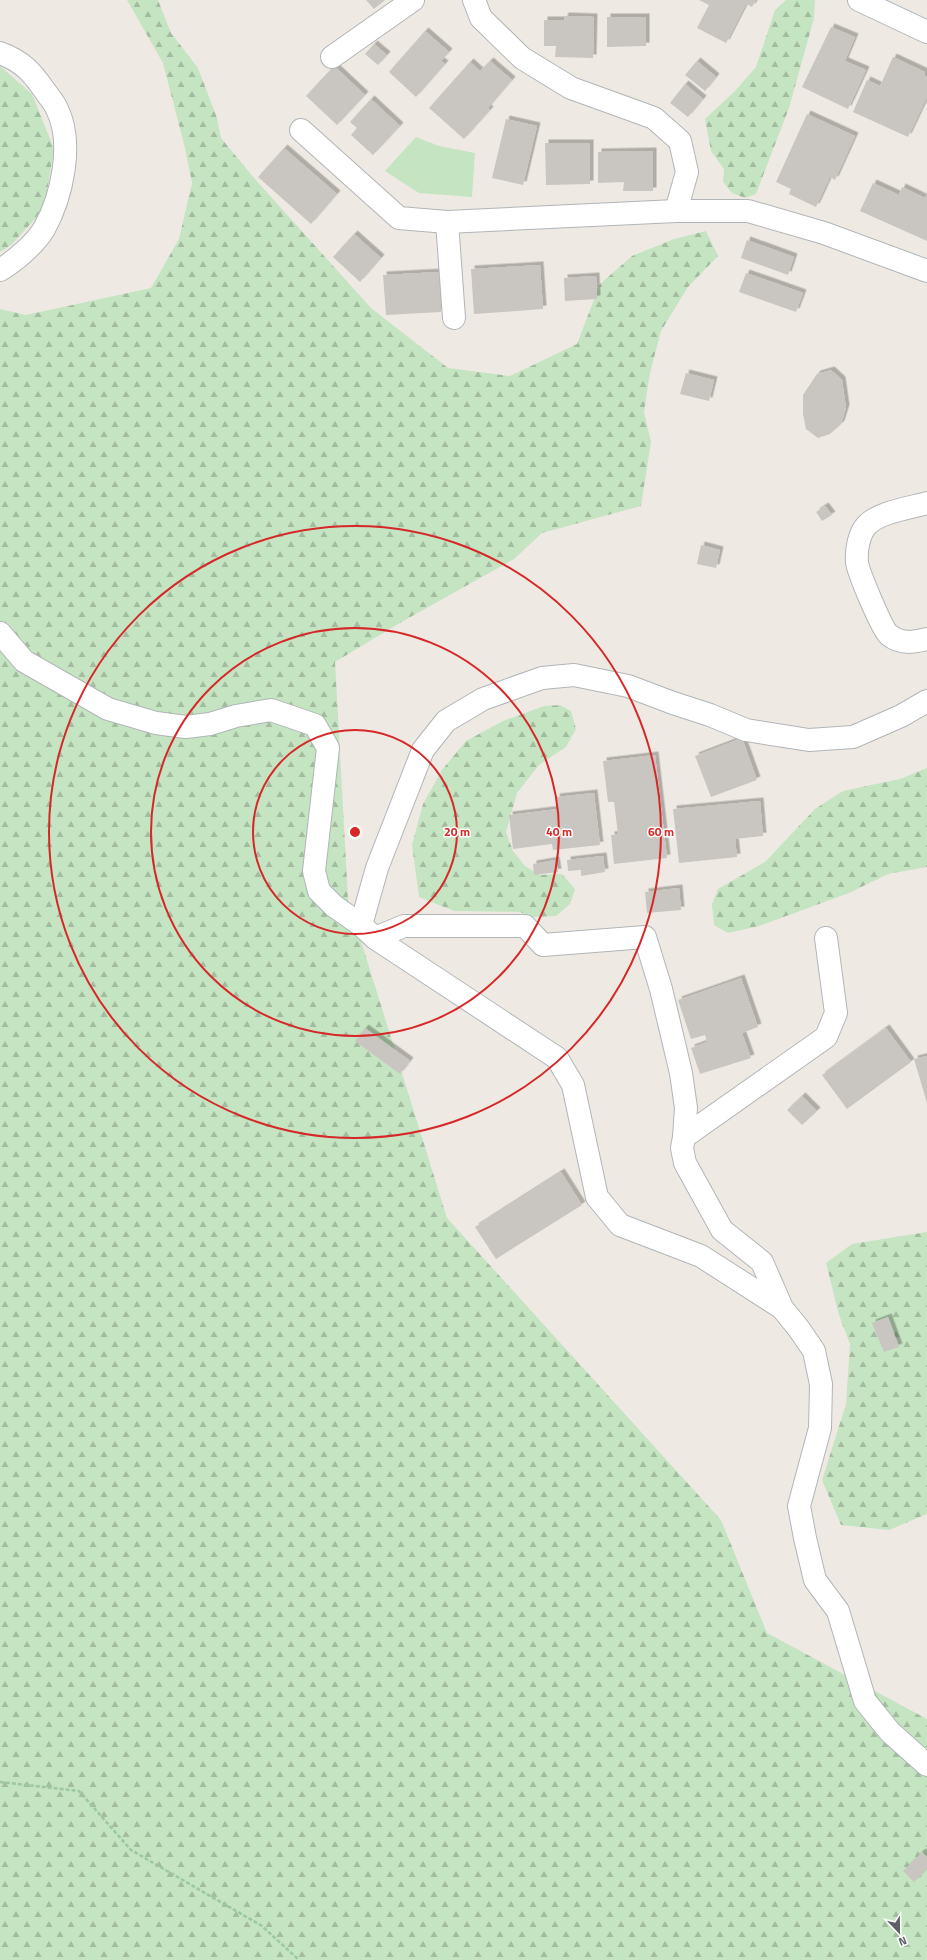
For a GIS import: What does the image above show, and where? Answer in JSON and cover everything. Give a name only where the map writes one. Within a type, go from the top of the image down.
[{"type":"street","points":[[332,57],[413,0]]},
{"type":"street","points":[[474,0],[481,18],[522,58],[571,88],[654,118],[680,141],[687,172],[676,211]]},
{"type":"street","points":[[859,0],[927,32]]},
{"type":"street","points":[[0,53],[9,56],[29,68],[57,109],[64,134],[64,164],[58,197],[44,230],[15,261],[0,270]]},
{"type":"street","points":[[301,130],[399,218],[447,222],[676,211],[748,212],[824,232],[927,271]]},
{"type":"street","points":[[447,222],[454,318]]},
{"type":"street","points":[[927,503],[880,516],[868,523],[860,532],[857,563],[873,605],[889,635],[909,643],[927,638]]},
{"type":"street","points":[[0,633],[24,661],[108,709],[156,723],[186,727],[210,724],[236,716],[271,710],[315,725],[328,748],[314,871],[319,891],[334,906],[368,932],[557,1058],[573,1085],[597,1197],[620,1225],[702,1256],[782,1308]]},
{"type":"street","points":[[368,932],[377,868],[422,750],[446,721],[483,699],[542,678],[574,675],[628,686],[710,715],[746,730],[809,740],[853,737],[901,716],[927,701]]},
{"type":"street","points":[[368,932],[404,926],[525,926],[543,945],[645,937],[661,989],[681,1073],[686,1108],[682,1148],[685,1164],[722,1230],[762,1262],[782,1308],[814,1351],[821,1384],[820,1428],[799,1506],[815,1580],[838,1611],[865,1701],[890,1732],[927,1766]]},
{"type":"street","points":[[684,1137],[826,1037],[836,1014],[826,938]]},
{"type":"path","points":[[0,1782],[79,1790],[131,1850],[262,1926],[299,1960]]},
{"type":"green space","points":[[127,0],[158,0],[171,33],[198,68],[217,118],[221,138],[254,178],[371,308],[448,368],[510,376],[577,344],[600,284],[632,256],[674,239],[706,231],[718,256],[688,287],[661,331],[650,373],[644,412],[651,442],[641,506],[542,533],[514,559],[398,624],[335,662],[348,899],[447,1218],[721,1520],[767,1633],[927,1719],[927,1960],[0,1960],[0,309],[26,315],[151,288],[179,239],[192,183],[185,148],[163,63]]},
{"type":"green space","points":[[786,0],[815,0],[814,18],[789,108],[756,194],[745,198],[732,193],[723,182],[724,169],[711,151],[705,119],[734,92],[756,67],[775,10]]},
{"type":"green space","points":[[0,66],[32,94],[54,149],[46,198],[36,218],[11,245],[0,252]]},
{"type":"green space","points":[[416,137],[439,146],[475,153],[472,197],[419,193],[385,171]]},
{"type":"green space","points":[[560,705],[571,711],[576,729],[566,747],[539,765],[517,793],[506,832],[513,851],[525,866],[540,875],[562,874],[575,889],[570,904],[556,916],[533,917],[520,912],[454,911],[419,897],[412,845],[423,804],[442,770],[466,741],[503,721],[544,706]]},
{"type":"green space","points":[[927,768],[927,867],[888,874],[849,893],[759,926],[728,933],[714,925],[712,904],[718,889],[765,862],[815,809],[843,791],[900,779]]},
{"type":"green space","points":[[927,1232],[927,1514],[889,1530],[841,1525],[822,1480],[846,1404],[850,1344],[839,1315],[826,1263],[852,1244]]},
{"type":"building","points":[[366,0],[385,0],[374,9]]},
{"type":"building","points":[[699,0],[756,0],[752,7],[746,4],[726,43],[697,28],[709,5]]},
{"type":"building","points":[[565,16],[594,17],[593,58],[555,57],[556,46],[544,46],[544,20],[564,20]]},
{"type":"building","points":[[607,17],[646,17],[646,46],[607,47]]},
{"type":"building","points":[[831,27],[855,37],[845,61],[866,70],[848,109],[802,87]]},
{"type":"building","points":[[425,31],[449,52],[441,61],[445,64],[416,97],[389,72]]},
{"type":"building","points":[[374,44],[387,55],[378,65],[365,54]]},
{"type":"building","points":[[893,57],[925,72],[924,75],[927,77],[927,97],[908,137],[853,112],[867,80],[880,86]]},
{"type":"building","points":[[490,61],[512,80],[488,108],[490,110],[464,139],[429,108],[470,62],[480,71]]},
{"type":"building","points":[[697,61],[716,77],[705,91],[685,75]]},
{"type":"building","points":[[334,66],[365,95],[337,125],[306,96]]},
{"type":"building","points":[[685,84],[703,99],[688,117],[670,103]]},
{"type":"building","points":[[371,99],[400,126],[373,155],[351,135],[357,128],[350,122]]},
{"type":"building","points":[[807,114],[855,136],[835,180],[830,177],[816,207],[789,194],[791,189],[776,182]]},
{"type":"building","points":[[506,119],[537,126],[523,185],[492,178]]},
{"type":"building","points":[[545,143],[590,143],[590,184],[546,185]]},
{"type":"building","points":[[284,148],[337,194],[311,224],[258,177]]},
{"type":"building","points":[[653,151],[653,191],[623,191],[624,182],[598,183],[598,152]]},
{"type":"building","points":[[873,183],[899,195],[902,187],[925,198],[927,194],[927,241],[860,211]]},
{"type":"building","points":[[354,234],[381,258],[360,282],[333,257]]},
{"type":"building","points":[[747,240],[794,257],[788,275],[741,258]]},
{"type":"building","points":[[540,265],[543,309],[474,314],[471,269]]},
{"type":"building","points":[[439,272],[441,312],[386,315],[383,275]]},
{"type":"building","points":[[746,273],[803,293],[796,312],[739,292]]},
{"type":"building","points":[[596,276],[597,299],[565,301],[564,278]]},
{"type":"building","points":[[831,370],[842,380],[846,408],[841,424],[830,434],[818,438],[806,429],[803,414],[803,395],[817,374]]},
{"type":"building","points":[[686,373],[714,380],[709,401],[680,394]]},
{"type":"building","points":[[825,506],[832,515],[822,521],[816,512]]},
{"type":"building","points":[[701,545],[720,550],[716,568],[697,564]]},
{"type":"building","points":[[742,738],[757,780],[711,797],[695,756]]},
{"type":"building","points":[[655,755],[667,858],[614,864],[611,835],[618,834],[614,802],[608,802],[603,761]]},
{"type":"building","points":[[594,793],[600,845],[553,850],[552,844],[513,849],[509,815],[558,809],[556,797]]},
{"type":"building","points":[[760,801],[763,836],[735,839],[737,857],[679,863],[673,809]]},
{"type":"building","points":[[603,856],[605,872],[581,876],[581,870],[568,871],[567,860]]},
{"type":"building","points":[[556,860],[558,872],[534,875],[533,864]]},
{"type":"building","points":[[679,888],[681,910],[647,913],[645,892]]},
{"type":"building","points":[[741,978],[758,1027],[742,1033],[751,1058],[700,1074],[691,1048],[707,1042],[705,1035],[691,1039],[678,1000]]},
{"type":"building","points":[[365,1028],[410,1061],[400,1074],[355,1041]]},
{"type":"building","points":[[886,1028],[911,1062],[847,1109],[822,1075]]},
{"type":"building","points":[[927,1056],[927,1103],[914,1059]]},
{"type":"building","points":[[802,1096],[817,1111],[802,1125],[787,1110]]},
{"type":"building","points":[[561,1172],[582,1205],[496,1259],[475,1227]]},
{"type":"building","points":[[888,1317],[899,1347],[884,1352],[872,1323]]},
{"type":"building","points":[[922,1852],[927,1857],[927,1869],[914,1882],[903,1871]]}]
